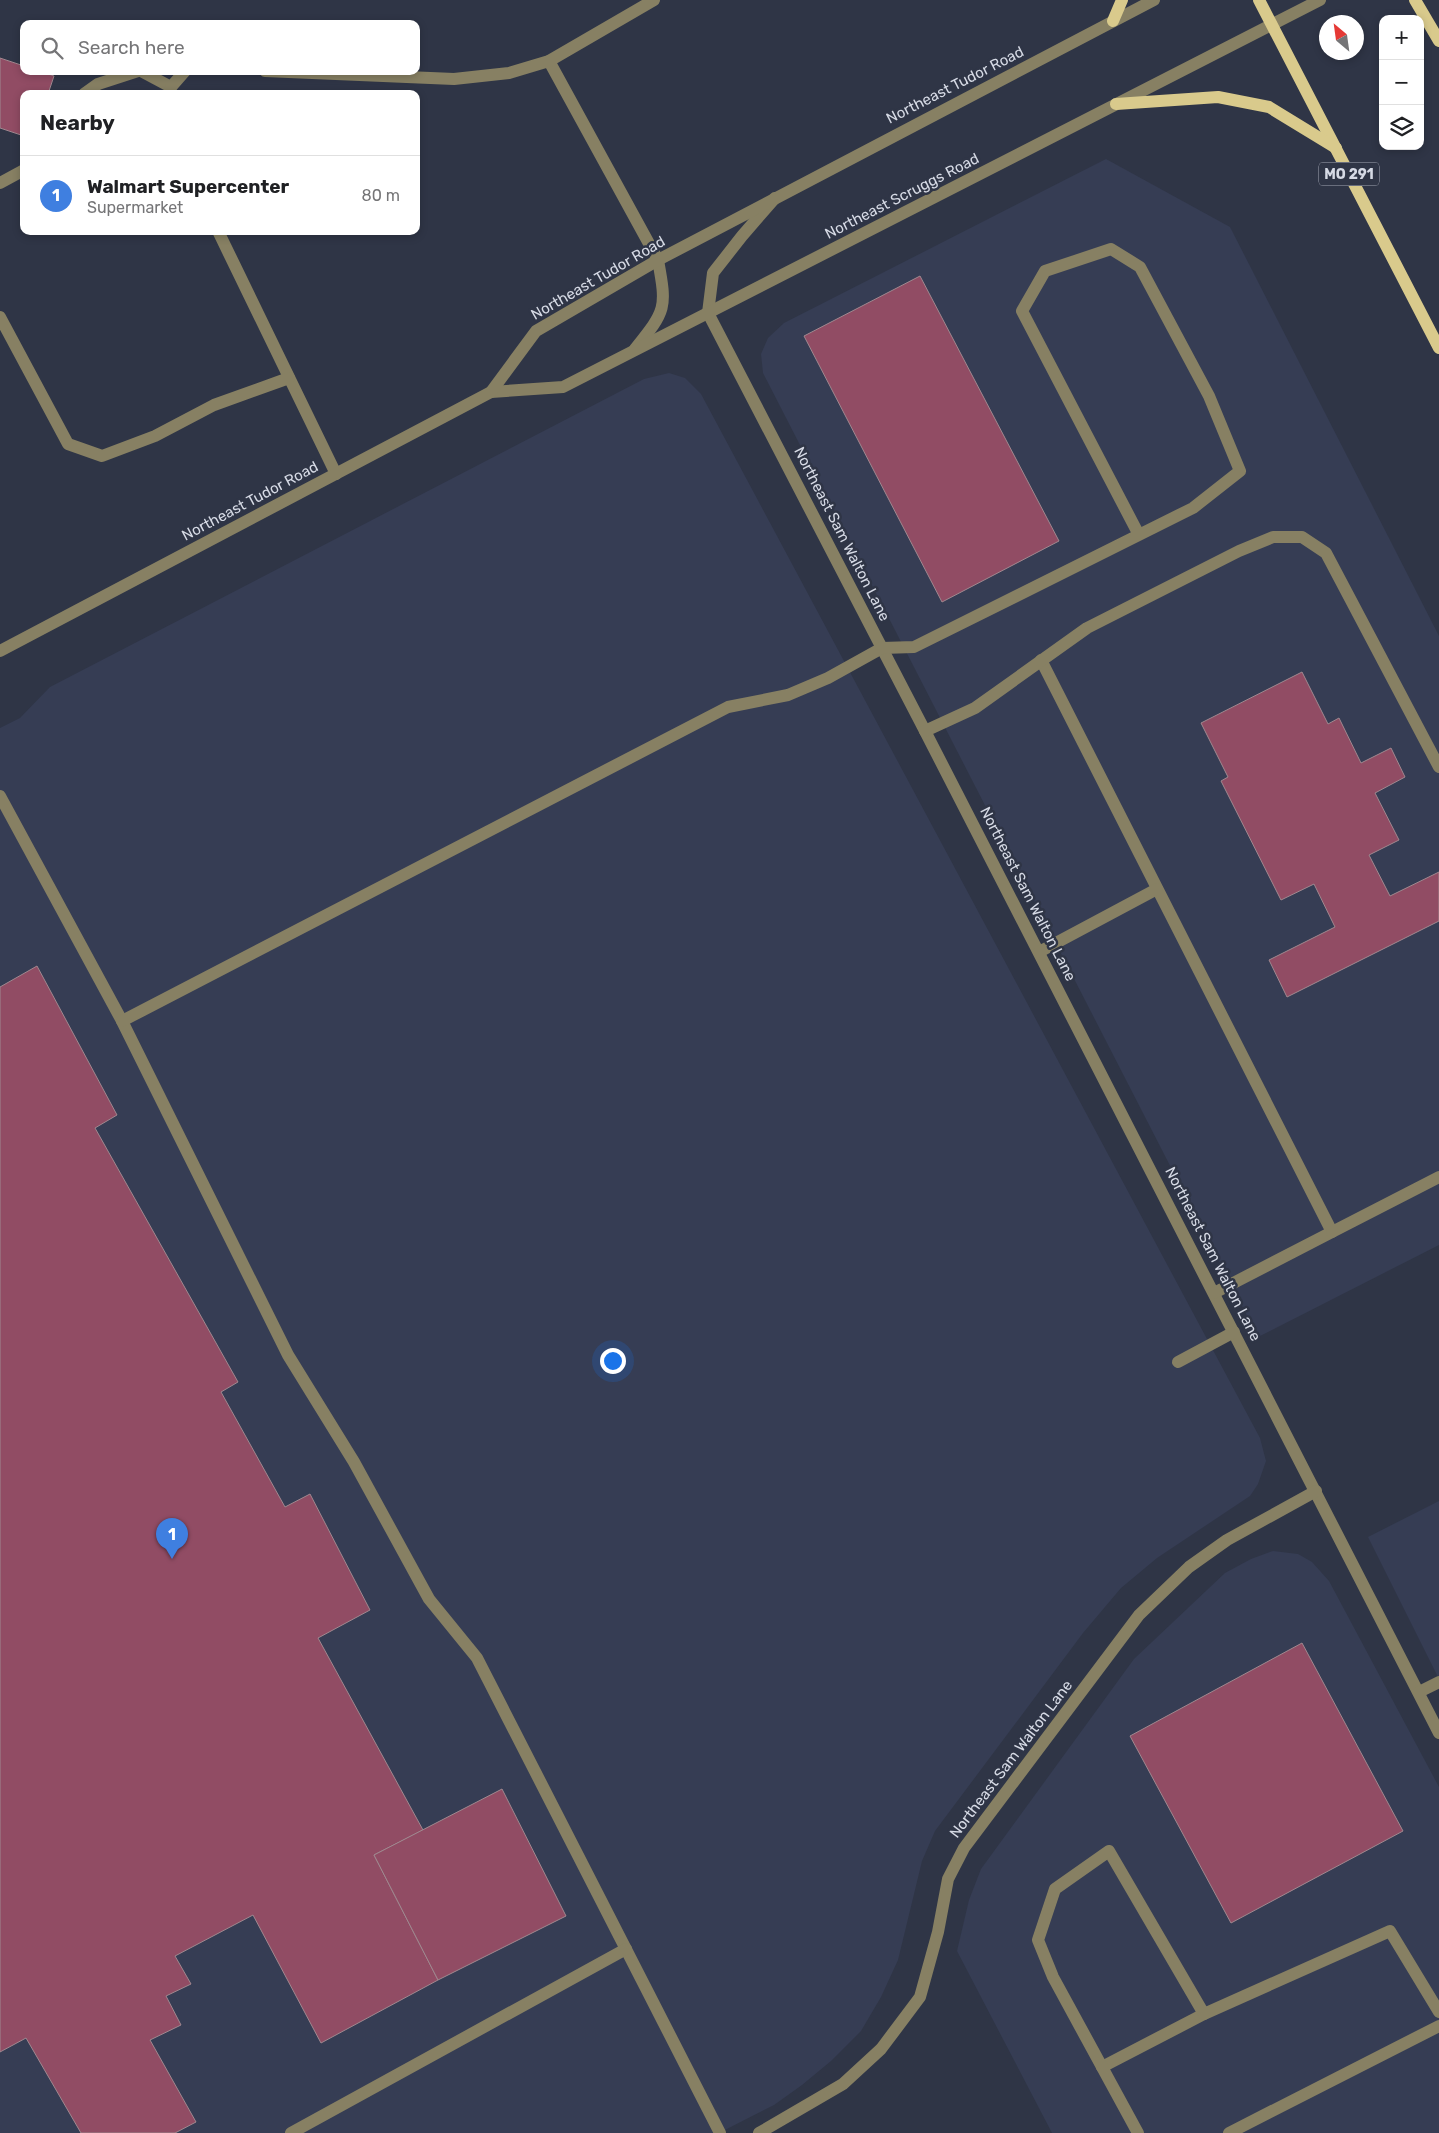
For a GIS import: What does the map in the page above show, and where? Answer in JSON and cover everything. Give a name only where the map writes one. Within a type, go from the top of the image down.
[{"type":"main road","points":[[1113,21],[1122,0]]},
{"type":"main road","name":"MO 291","points":[[1259,0],[1439,348]]},
{"type":"main road","points":[[1415,0],[1439,41]]},
{"type":"main road","points":[[1116,104],[1218,97],[1269,107],[1336,149]]},
{"type":"street","points":[[360,75],[454,79],[509,73],[549,61],[654,0]]},
{"type":"street","name":"Northeast Tudor Road","points":[[0,652],[491,392],[536,331],[658,260],[1154,0]]},
{"type":"street","name":"Northeast Scruggs Road","points":[[491,392],[563,388],[1320,0]]},
{"type":"street","points":[[549,61],[658,260],[664,297],[658,319],[631,353]]},
{"type":"street","points":[[90,90],[98,84],[126,75]]},
{"type":"street","points":[[146,75],[171,90],[182,75]]},
{"type":"street","points":[[0,183],[20,172]]},
{"type":"street","points":[[708,313],[713,274],[742,236],[775,198]]},
{"type":"street","points":[[220,235],[336,474]]},
{"type":"street","points":[[122,1021],[728,707],[788,696],[828,678],[882,648],[914,647],[1139,535],[1192,508],[1240,470],[1209,396],[1140,267],[1111,249],[1045,271],[1022,311],[1139,535]]},
{"type":"street","name":"Northeast Sam Walton Lane","points":[[708,313],[925,730],[1439,1733]]},
{"type":"street","points":[[0,317],[68,444],[102,456],[155,436],[214,405],[289,378]]},
{"type":"street","points":[[925,730],[976,708],[1087,628],[1239,551],[1273,537],[1302,537],[1326,553],[1439,767]]},
{"type":"street","points":[[1041,660],[1332,1232]]},
{"type":"street","points":[[0,796],[122,1021],[288,1355],[354,1462],[429,1599],[477,1658],[720,2133]]},
{"type":"street","points":[[1039,952],[1157,889]]},
{"type":"street","points":[[1214,1293],[1439,1177]]},
{"type":"street","points":[[1178,1362],[1234,1332]]},
{"type":"street","name":"Northeast Sam Walton Lane","points":[[759,2133],[844,2084],[881,2049],[920,1997],[938,1932],[948,1879],[964,1848],[1140,1615],[1189,1567],[1227,1540],[1316,1491]]},
{"type":"street","points":[[1419,1692],[1439,1682]]},
{"type":"street","points":[[1138,2133],[1053,1977],[1038,1940],[1054,1889],[1109,1851],[1204,2014]]},
{"type":"street","points":[[1102,2067],[1204,2014],[1390,1931],[1439,2012]]},
{"type":"street","points":[[291,2133],[626,1949]]},
{"type":"street","points":[[1229,2133],[1439,2026]]},
{"type":"shaded area","points":[[1106,159],[1230,227],[1439,636],[1439,1245],[1258,1337],[763,373],[761,354],[768,338],[784,323]]},
{"type":"shaded area","points":[[669,373],[685,378],[701,394],[1260,1438],[1266,1461],[1258,1484],[1250,1496],[1157,1558],[1121,1588],[1083,1633],[935,1831],[922,1861],[898,1960],[881,1997],[861,2031],[831,2061],[774,2105],[719,2133],[0,2133],[0,728],[20,718],[50,687],[644,379]]},
{"type":"shaded area","points":[[1439,1501],[1439,1679],[1368,1537]]},
{"type":"shaded area","points":[[1273,1551],[1298,1554],[1312,1562],[1329,1581],[1439,1787],[1439,2133],[1052,2133],[957,1951],[969,1900],[981,1869],[1134,1659],[1225,1573],[1251,1559]]},
{"type":"building","points":[[0,58],[20,65],[20,75],[54,76],[49,90],[20,90],[20,135],[0,128]]},
{"type":"building","points":[[920,276],[1059,541],[942,602],[804,336]]},
{"type":"building","points":[[1302,672],[1328,724],[1339,718],[1361,763],[1391,748],[1405,777],[1375,793],[1399,840],[1369,855],[1390,896],[1439,872],[1439,921],[1287,997],[1269,960],[1335,927],[1314,884],[1281,900],[1221,781],[1228,777],[1201,723]]},
{"type":"building","points":[[37,966],[117,1115],[95,1128],[238,1382],[221,1392],[285,1507],[310,1494],[370,1610],[318,1638],[423,1830],[374,1855],[438,1980],[321,2043],[253,1915],[175,1956],[191,1984],[166,1996],[181,2025],[150,2040],[196,2122],[175,2133],[81,2133],[26,2038],[0,2052],[0,987]]},
{"type":"building","points":[[1302,1643],[1403,1831],[1231,1923],[1130,1736]]},
{"type":"building","points":[[502,1789],[566,1916],[438,1980],[374,1855]]},
{"type":"place","name":"Walmart Supercenter","points":[[172,1559]]}]
